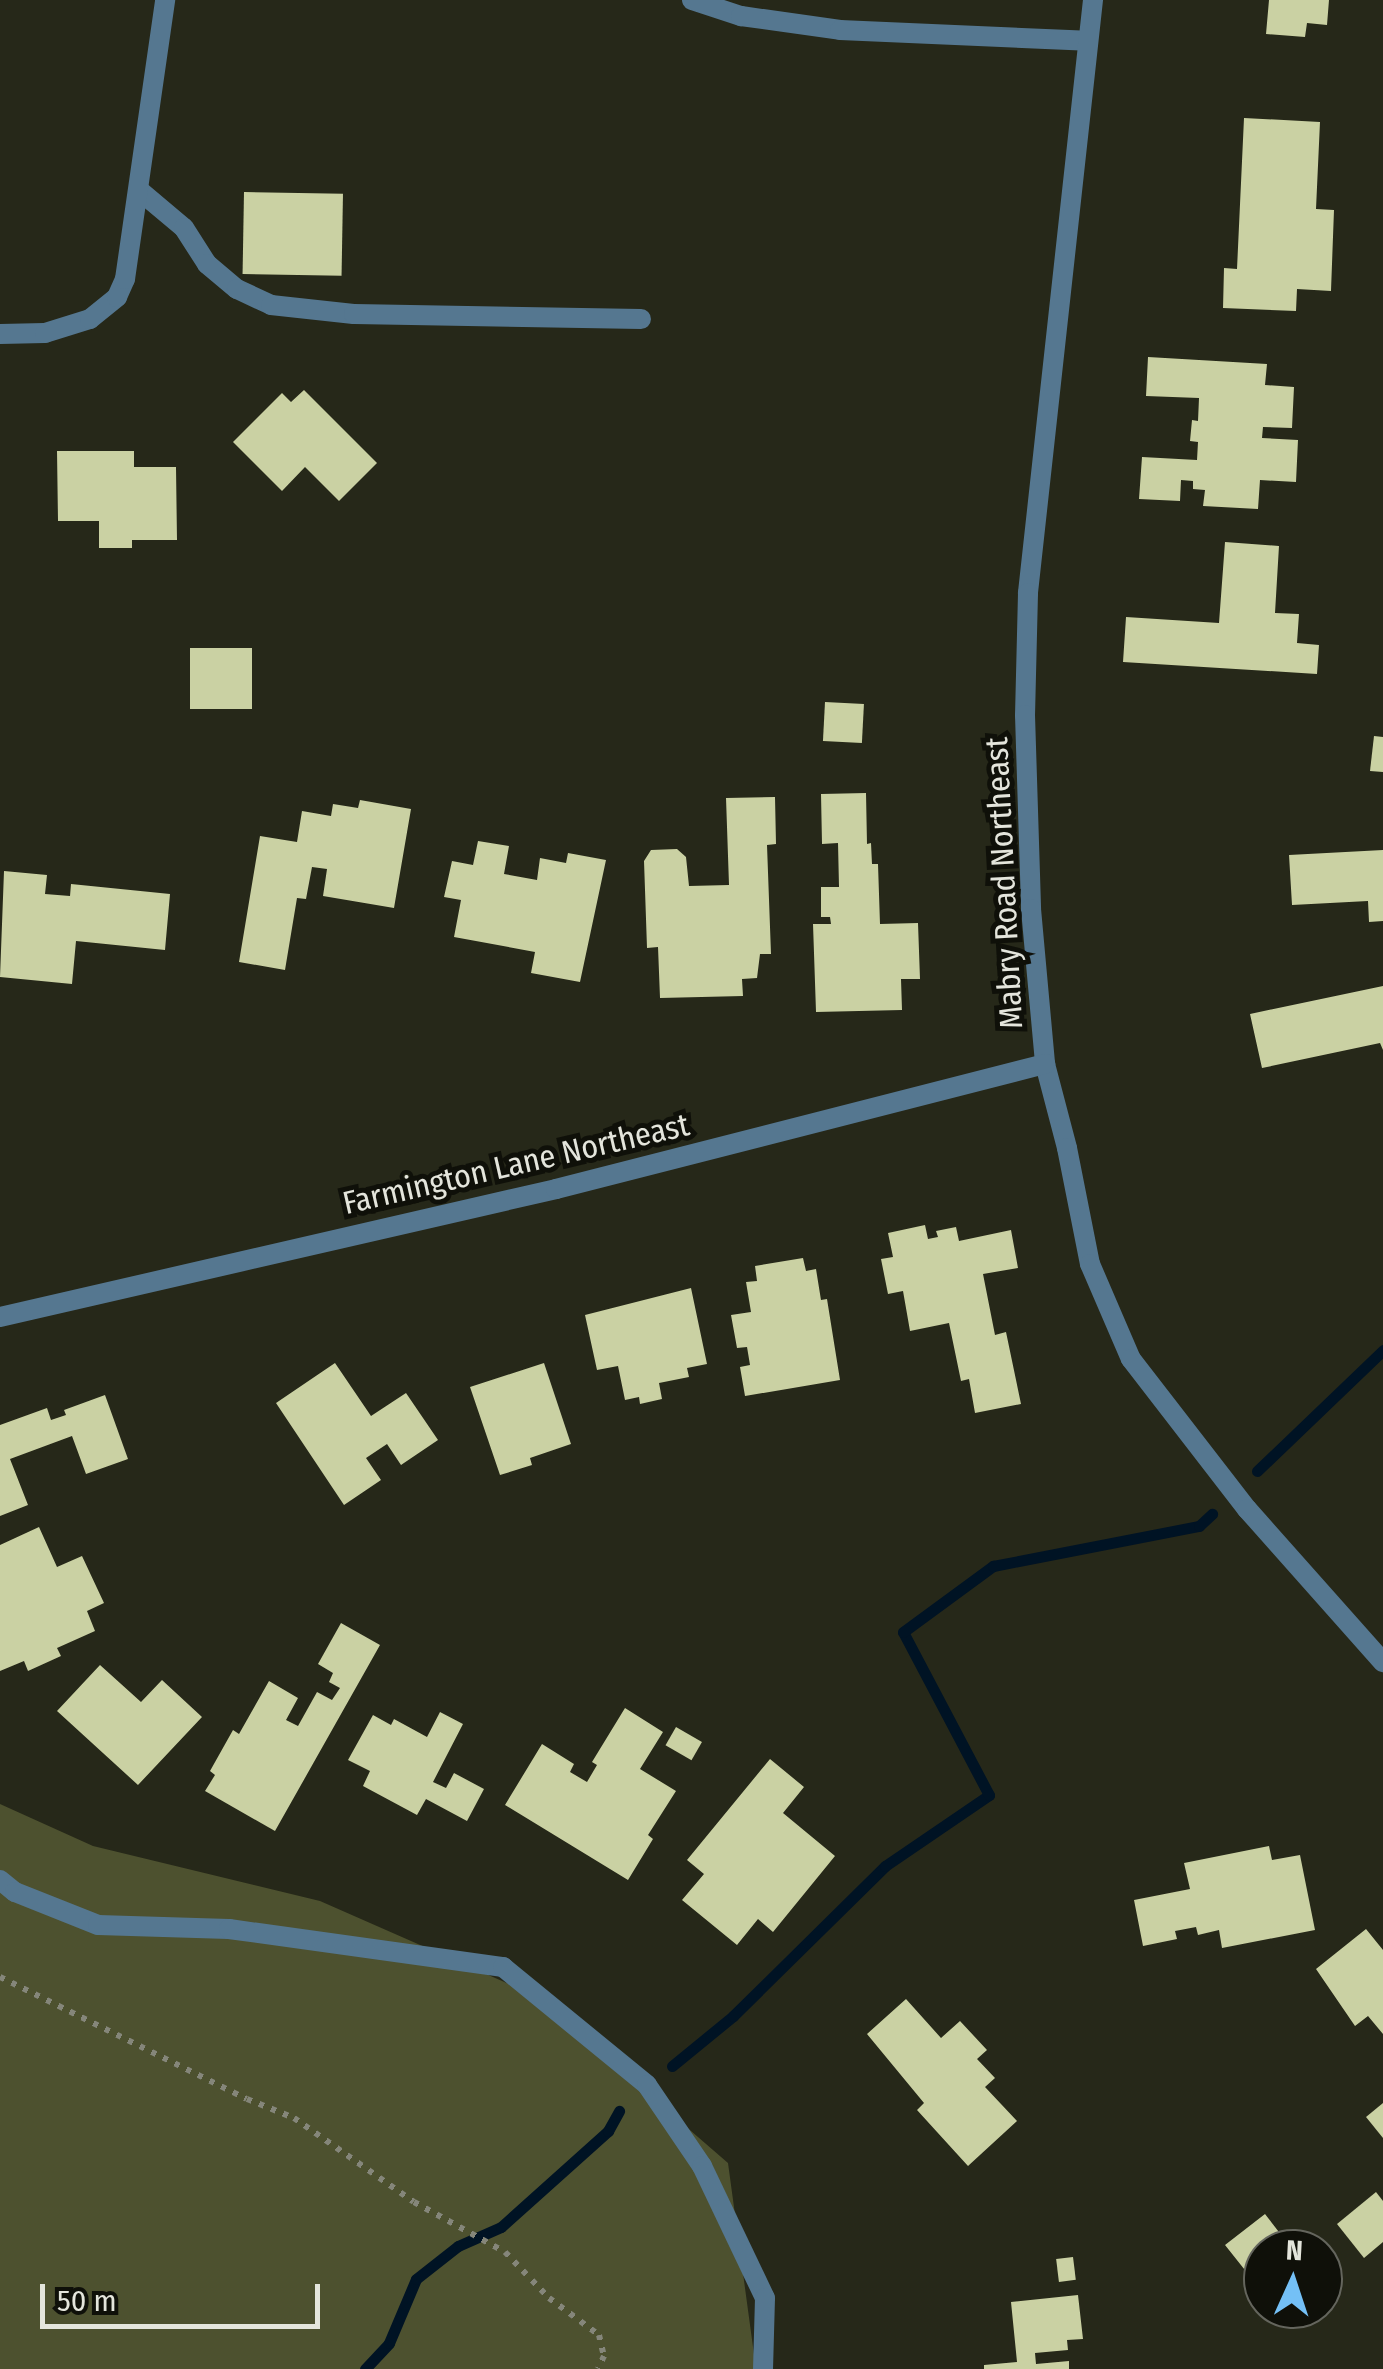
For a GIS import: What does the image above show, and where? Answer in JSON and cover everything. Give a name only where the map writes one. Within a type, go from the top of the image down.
[{"type":"street","points":[[0,334],[44,333],[104,310],[125,279],[165,0]]},
{"type":"street","points":[[692,0],[741,16],[840,30],[1087,40]]},
{"type":"street","name":"Mabry Road Northeast","points":[[1092,0],[1028,594],[1025,714],[1031,909],[1045,1064],[1090,1264],[1132,1359],[1247,1509],[1383,1662]]},
{"type":"street","points":[[140,190],[184,228],[207,264],[237,289],[271,305],[354,314],[641,320]]},
{"type":"street","name":"Farmington Lane Northeast","points":[[0,1317],[556,1189],[1045,1064]]},
{"type":"street","points":[[0,1880],[15,1892],[98,1925],[229,1930],[503,1967],[647,2085],[702,2166],[765,2298],[763,2369]]},
{"type":"path","points":[[0,1977],[247,2099],[294,2118],[414,2202],[505,2252],[549,2298],[600,2335],[604,2356],[598,2369]]},
{"type":"green space","points":[[0,1804],[93,1846],[320,1901],[534,1995],[728,2163],[756,2369],[0,2369]]},
{"type":"building","points":[[1269,0],[1329,0],[1327,25],[1307,23],[1305,37],[1266,34]]},
{"type":"building","points":[[1244,118],[1320,122],[1316,209],[1334,210],[1331,291],[1297,289],[1296,311],[1223,308],[1224,268],[1237,269]]},
{"type":"building","points":[[244,192],[343,194],[342,276],[243,274]]},
{"type":"building","points":[[1148,357],[1267,364],[1265,385],[1294,387],[1292,428],[1263,427],[1262,438],[1298,440],[1296,482],[1260,480],[1258,509],[1203,506],[1205,490],[1193,489],[1193,481],[1181,480],[1180,501],[1139,499],[1142,457],[1197,460],[1198,442],[1190,441],[1192,420],[1198,421],[1199,398],[1146,396]]},
{"type":"building","points":[[304,390],[377,463],[339,501],[305,467],[282,491],[233,442],[282,393],[291,402]]},
{"type":"building","points":[[57,451],[134,451],[134,467],[176,467],[177,540],[132,540],[132,548],[99,548],[99,521],[58,521]]},
{"type":"building","points":[[1225,542],[1279,546],[1275,613],[1299,614],[1297,643],[1319,645],[1317,674],[1123,662],[1126,617],[1219,623]]},
{"type":"building","points":[[190,648],[252,648],[252,709],[190,709]]},
{"type":"building","points":[[825,702],[864,704],[862,743],[823,741]]},
{"type":"building","points":[[1374,736],[1383,737],[1383,772],[1370,771]]},
{"type":"building","points":[[866,793],[867,844],[871,843],[872,864],[878,864],[880,924],[918,923],[920,979],[901,979],[902,1010],[816,1012],[813,924],[831,924],[830,917],[821,917],[821,887],[839,887],[838,843],[822,844],[821,794]]},
{"type":"building","points":[[775,797],[776,844],[767,845],[771,954],[760,954],[757,978],[742,979],[743,996],[660,998],[658,947],[647,948],[644,861],[651,850],[677,849],[686,857],[689,886],[729,885],[726,798]]},
{"type":"building","points":[[360,800],[411,809],[394,908],[323,896],[327,869],[312,867],[306,899],[297,898],[285,970],[239,962],[260,836],[297,842],[302,811],[331,816],[333,804],[358,808]]},
{"type":"building","points":[[478,841],[509,846],[504,874],[537,880],[540,858],[566,863],[568,853],[606,860],[580,982],[531,973],[535,952],[454,937],[461,900],[444,897],[452,861],[473,865]]},
{"type":"building","points":[[1383,850],[1383,921],[1369,922],[1368,901],[1292,905],[1289,855]]},
{"type":"building","points":[[4,871],[47,875],[45,894],[70,896],[71,884],[170,894],[165,950],[76,941],[72,984],[0,977]]},
{"type":"building","points":[[1383,986],[1383,1050],[1380,1043],[1262,1068],[1250,1014]]},
{"type":"building","points":[[925,1225],[928,1239],[938,1237],[936,1231],[956,1227],[959,1241],[1011,1230],[1018,1268],[983,1274],[995,1335],[1006,1332],[1021,1404],[975,1413],[969,1379],[961,1381],[949,1323],[910,1331],[903,1291],[888,1294],[881,1259],[893,1257],[888,1233]]},
{"type":"building","points":[[803,1258],[806,1271],[816,1269],[821,1300],[827,1299],[840,1380],[745,1396],[740,1367],[750,1365],[747,1347],[737,1348],[731,1315],[751,1312],[746,1282],[757,1281],[755,1266]]},
{"type":"building","points":[[691,1288],[707,1364],[687,1368],[689,1377],[659,1383],[662,1399],[640,1404],[639,1397],[625,1400],[618,1366],[597,1370],[585,1315]]},
{"type":"building","points":[[335,1363],[371,1416],[406,1393],[438,1440],[401,1465],[387,1444],[366,1458],[381,1480],[344,1505],[276,1403]]},
{"type":"building","points":[[544,1363],[571,1444],[530,1458],[532,1465],[500,1475],[470,1387]]},
{"type":"building","points":[[105,1395],[128,1459],[86,1474],[72,1436],[10,1459],[28,1505],[0,1516],[0,1425],[47,1408],[51,1420],[66,1415],[64,1410]]},
{"type":"building","points":[[39,1527],[57,1567],[82,1556],[104,1603],[87,1611],[95,1631],[57,1648],[61,1656],[28,1671],[24,1661],[0,1671],[0,1545]]},
{"type":"building","points":[[341,1623],[380,1645],[275,1831],[205,1791],[215,1775],[210,1771],[233,1730],[239,1734],[269,1681],[298,1698],[286,1720],[298,1726],[317,1692],[332,1700],[340,1688],[329,1682],[333,1673],[318,1664]]},
{"type":"building","points":[[100,1665],[141,1702],[162,1680],[202,1717],[138,1785],[57,1711]]},
{"type":"building","points":[[625,1708],[663,1732],[640,1769],[676,1791],[648,1835],[653,1839],[628,1880],[505,1805],[542,1744],[574,1764],[570,1772],[587,1782],[597,1765],[592,1762]]},
{"type":"building","points":[[440,1712],[463,1724],[433,1782],[446,1788],[454,1773],[484,1789],[467,1821],[426,1799],[417,1815],[363,1786],[370,1771],[348,1760],[373,1715],[391,1725],[394,1719],[427,1737]]},
{"type":"building","points":[[676,1727],[702,1742],[691,1760],[666,1745]]},
{"type":"building","points":[[770,1759],[804,1787],[783,1813],[835,1856],[773,1932],[758,1919],[737,1945],[682,1900],[704,1874],[687,1860]]},
{"type":"building","points":[[1269,1846],[1272,1860],[1300,1855],[1315,1930],[1222,1948],[1219,1930],[1198,1935],[1196,1927],[1175,1931],[1177,1939],[1143,1946],[1134,1900],[1190,1889],[1184,1863]]},
{"type":"building","points":[[1366,1929],[1383,1950],[1383,2034],[1368,2016],[1355,2026],[1316,1969]]},
{"type":"building","points":[[906,1999],[941,2038],[960,2021],[987,2050],[977,2059],[995,2078],[985,2087],[1017,2121],[968,2166],[917,2110],[924,2103],[867,2034]]},
{"type":"building","points":[[1383,2103],[1383,2138],[1366,2117]]},
{"type":"building","points":[[1376,2192],[1383,2201],[1383,2242],[1364,2258],[1337,2224]]},
{"type":"building","points":[[1265,2214],[1277,2229],[1246,2229]]},
{"type":"building","points":[[1243,2231],[1243,2268],[1225,2245]]},
{"type":"building","points":[[1073,2257],[1076,2280],[1059,2282],[1056,2259]]},
{"type":"building","points":[[1078,2295],[1083,2339],[1067,2340],[1068,2350],[1035,2353],[1036,2364],[1069,2361],[1069,2369],[984,2369],[984,2365],[1017,2362],[1011,2302]]},
{"type":"waterway","points":[[1257,1471],[1383,1350]]},
{"type":"waterway","points":[[672,2066],[733,2016],[885,1866],[989,1795],[903,1632],[993,1566],[1199,1526],[1212,1514]]},
{"type":"waterway","points":[[365,2369],[389,2343],[416,2279],[458,2246],[501,2227],[608,2131],[619,2111]]}]
